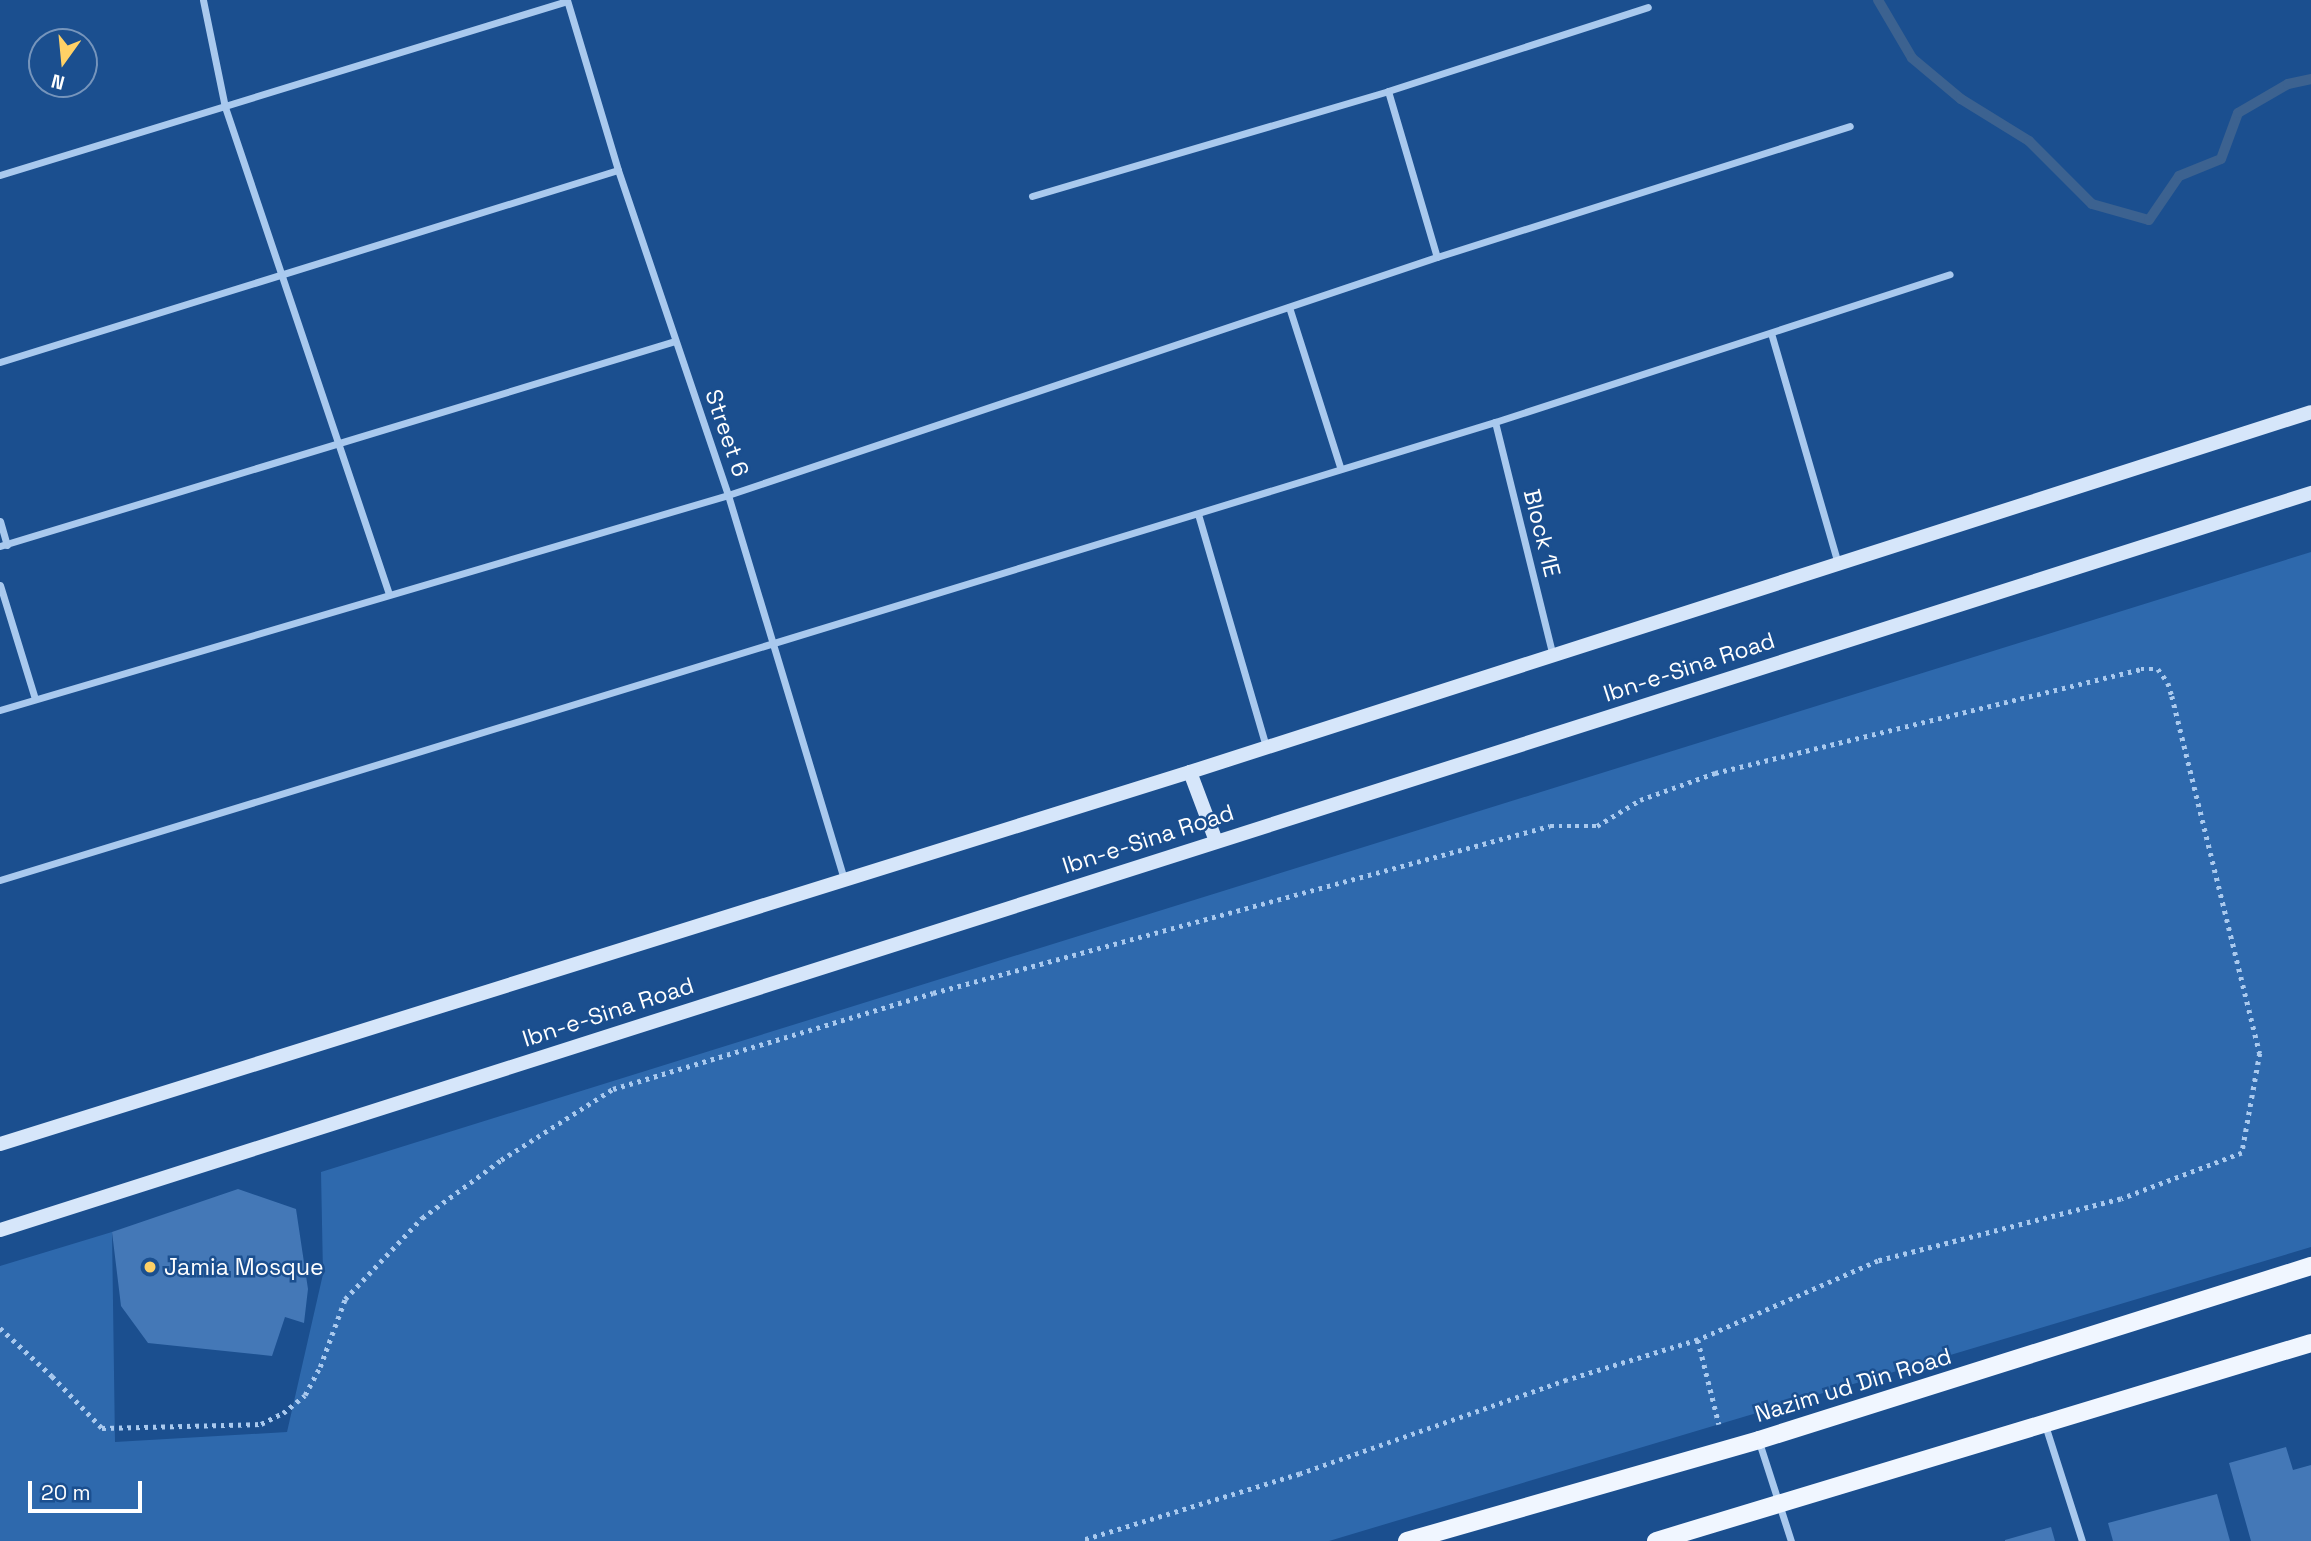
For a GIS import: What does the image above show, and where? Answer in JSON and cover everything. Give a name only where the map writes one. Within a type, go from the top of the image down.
[{"type":"main road","points":[[0,1143],[1191,772],[1552,653],[2311,412]]},
{"type":"main road","name":"Ibn-e-Sina Road","points":[[0,1230],[2311,493]]},
{"type":"main road","points":[[1191,772],[1216,841]]},
{"type":"main road","name":"Nazim ud Din Road","points":[[1407,1541],[1759,1440],[2311,1266]]},
{"type":"main road","points":[[1656,1541],[2311,1343]]},
{"type":"street","points":[[203,0],[225,107],[279,276],[389,594]]},
{"type":"street","points":[[0,175],[567,0]]},
{"type":"street","name":"Street 6","points":[[567,0],[618,170],[728,495],[845,881]]},
{"type":"street","points":[[1032,196],[1388,91],[1648,7]]},
{"type":"street","points":[[1388,91],[1437,257]]},
{"type":"street","points":[[0,710],[728,495],[1437,257],[1850,127]]},
{"type":"street","points":[[0,362],[618,170]]},
{"type":"street","points":[[0,880],[1198,514],[1340,467],[1495,422],[1950,274]]},
{"type":"street","points":[[1289,307],[1340,467]]},
{"type":"street","points":[[1771,333],[1838,564]]},
{"type":"street","points":[[0,521],[3,545],[675,341]]},
{"type":"street","name":"Block 1E","points":[[1495,422],[1552,653]]},
{"type":"street","points":[[1198,514],[1266,747]]},
{"type":"street","points":[[0,585],[35,699]]},
{"type":"street","points":[[2044,1424],[2082,1541]]},
{"type":"street","points":[[1759,1440],[1791,1541]]},
{"type":"path","points":[[0,1328],[52,1376],[102,1428],[261,1424],[283,1413],[305,1395],[320,1367],[345,1298],[422,1218],[501,1160],[613,1089],[933,993],[1550,826],[1597,826],[1640,800],[1715,773],[2141,668],[2158,669],[2168,683],[2172,696],[2260,1052],[2242,1153],[2121,1199],[1878,1261],[1698,1340],[1567,1380],[1300,1474],[1082,1541]]},
{"type":"path","points":[[1698,1340],[1726,1450]]},
{"type":"shaded area","points":[[2311,552],[2311,1247],[1329,1541],[0,1541],[0,1266],[112,1232],[115,1442],[287,1432],[323,1274],[321,1172]]},
{"type":"building","points":[[238,1189],[296,1209],[308,1289],[304,1323],[285,1317],[272,1356],[148,1343],[121,1306],[112,1232]]},
{"type":"building","points":[[2286,1447],[2293,1470],[2311,1465],[2311,1541],[2251,1541],[2229,1463]]},
{"type":"building","points":[[2217,1494],[2230,1541],[2113,1541],[2108,1523]]},
{"type":"building","points":[[2051,1527],[2055,1541],[2005,1541],[2005,1540]]},
{"type":"waterway","points":[[1878,0],[1912,58],[1961,99],[2029,141],[2092,204],[2149,220],[2179,176],[2221,159],[2238,113],[2288,84],[2311,79]]},
{"type":"place","name":"Jamia Mosque","points":[[150,1267]]}]
